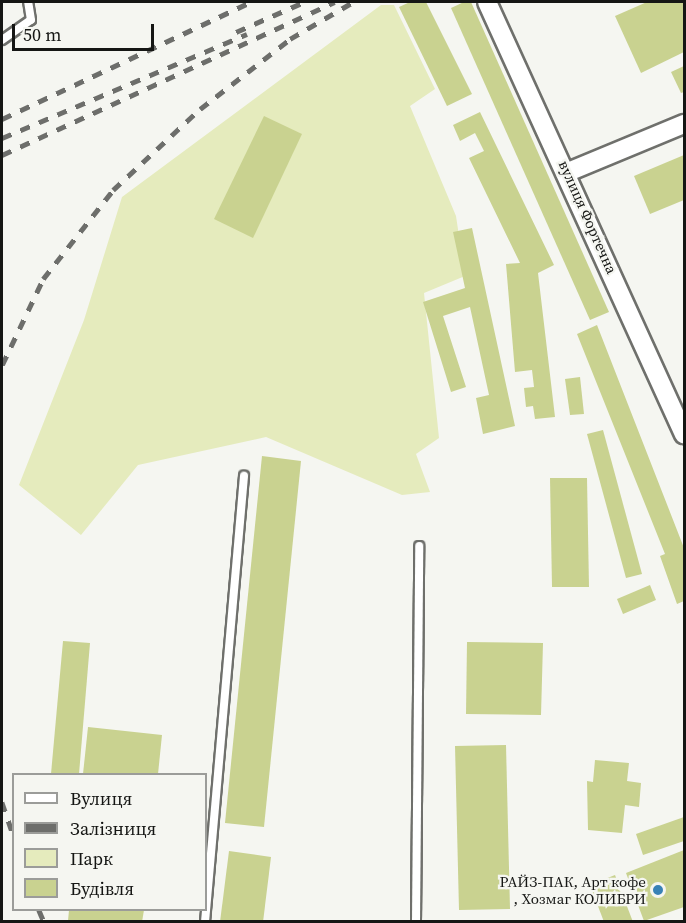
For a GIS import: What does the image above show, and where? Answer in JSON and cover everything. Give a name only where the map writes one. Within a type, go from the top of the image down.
[{"type":"street","name":"вулиця Фортечна","points":[[487,2],[568,172],[684,434]]},
{"type":"street","points":[[568,172],[684,124]]},
{"type":"lane","points":[[2,40],[31,20],[28,2]]},
{"type":"lane","points":[[207,898],[244,476]]},
{"type":"lane","points":[[416,921],[419,546]]},
{"type":"green space","points":[[381,5],[394,5],[435,89],[410,106],[456,216],[465,276],[424,293],[439,438],[416,454],[430,492],[402,495],[266,437],[138,465],[81,535],[19,485],[84,320],[122,197]]},
{"type":"building","points":[[410,2],[426,2],[472,94],[447,106],[399,7]]},
{"type":"building","points":[[464,2],[471,2],[609,312],[590,320],[451,8]]},
{"type":"building","points":[[647,2],[684,2],[684,52],[641,73],[615,16]]},
{"type":"building","points":[[684,66],[684,92],[681,93],[671,72]]},
{"type":"building","points":[[480,112],[554,265],[538,273],[555,417],[535,419],[533,406],[526,407],[524,388],[534,387],[532,370],[515,372],[506,264],[520,263],[469,158],[484,151],[475,133],[460,141],[453,125]]},
{"type":"building","points":[[264,116],[302,134],[253,238],[214,219]]},
{"type":"building","points":[[684,155],[684,200],[650,214],[634,176]]},
{"type":"building","points":[[472,228],[515,426],[483,434],[476,398],[489,395],[470,307],[443,316],[466,387],[451,392],[423,302],[465,288],[453,232]]},
{"type":"building","points":[[597,325],[684,548],[684,601],[677,604],[660,556],[665,554],[577,334]]},
{"type":"building","points":[[580,377],[584,414],[570,415],[565,379]]},
{"type":"building","points":[[603,430],[642,574],[626,578],[587,434]]},
{"type":"building","points":[[262,456],[301,461],[264,827],[225,823]]},
{"type":"building","points":[[550,478],[587,478],[589,587],[552,587]]},
{"type":"building","points":[[650,585],[656,600],[623,614],[617,599]]},
{"type":"building","points":[[63,641],[90,643],[79,773],[51,773]]},
{"type":"building","points":[[467,642],[543,643],[541,715],[466,714]]},
{"type":"building","points":[[88,727],[162,735],[158,773],[83,773]]},
{"type":"building","points":[[506,745],[510,909],[459,910],[455,746]]},
{"type":"building","points":[[595,760],[629,763],[627,781],[641,783],[639,807],[625,805],[622,833],[588,830],[587,781],[593,782]]},
{"type":"building","points":[[684,817],[684,841],[643,855],[636,834]]},
{"type":"building","name":"РАЙЗ-ПАК, Арт кофе , Хозмаг КОЛИБРИ","points":[[684,850],[684,907],[644,921],[626,873]]},
{"type":"building","points":[[229,851],[271,857],[263,922],[220,922]]},
{"type":"building","points":[[615,875],[633,922],[604,922],[590,885]]},
{"type":"building","points":[[69,911],[144,911],[142,922],[68,921]]},
{"type":"railway","points":[[2,119],[251,2]]},
{"type":"railway","points":[[236,32],[304,2]]},
{"type":"railway","points":[[2,155],[334,2]]},
{"type":"railway","points":[[2,365],[43,279],[113,190],[200,109],[290,39],[353,2]]},
{"type":"railway","points":[[2,138],[247,34]]},
{"type":"railway","points":[[2,802],[12,830]]},
{"type":"railway","points":[[39,911],[44,922]]},
{"type":"place","name":"РАЙЗ-ПАК, Арт кофе , Хозмаг КОЛИБРИ","points":[[658,890]]}]
